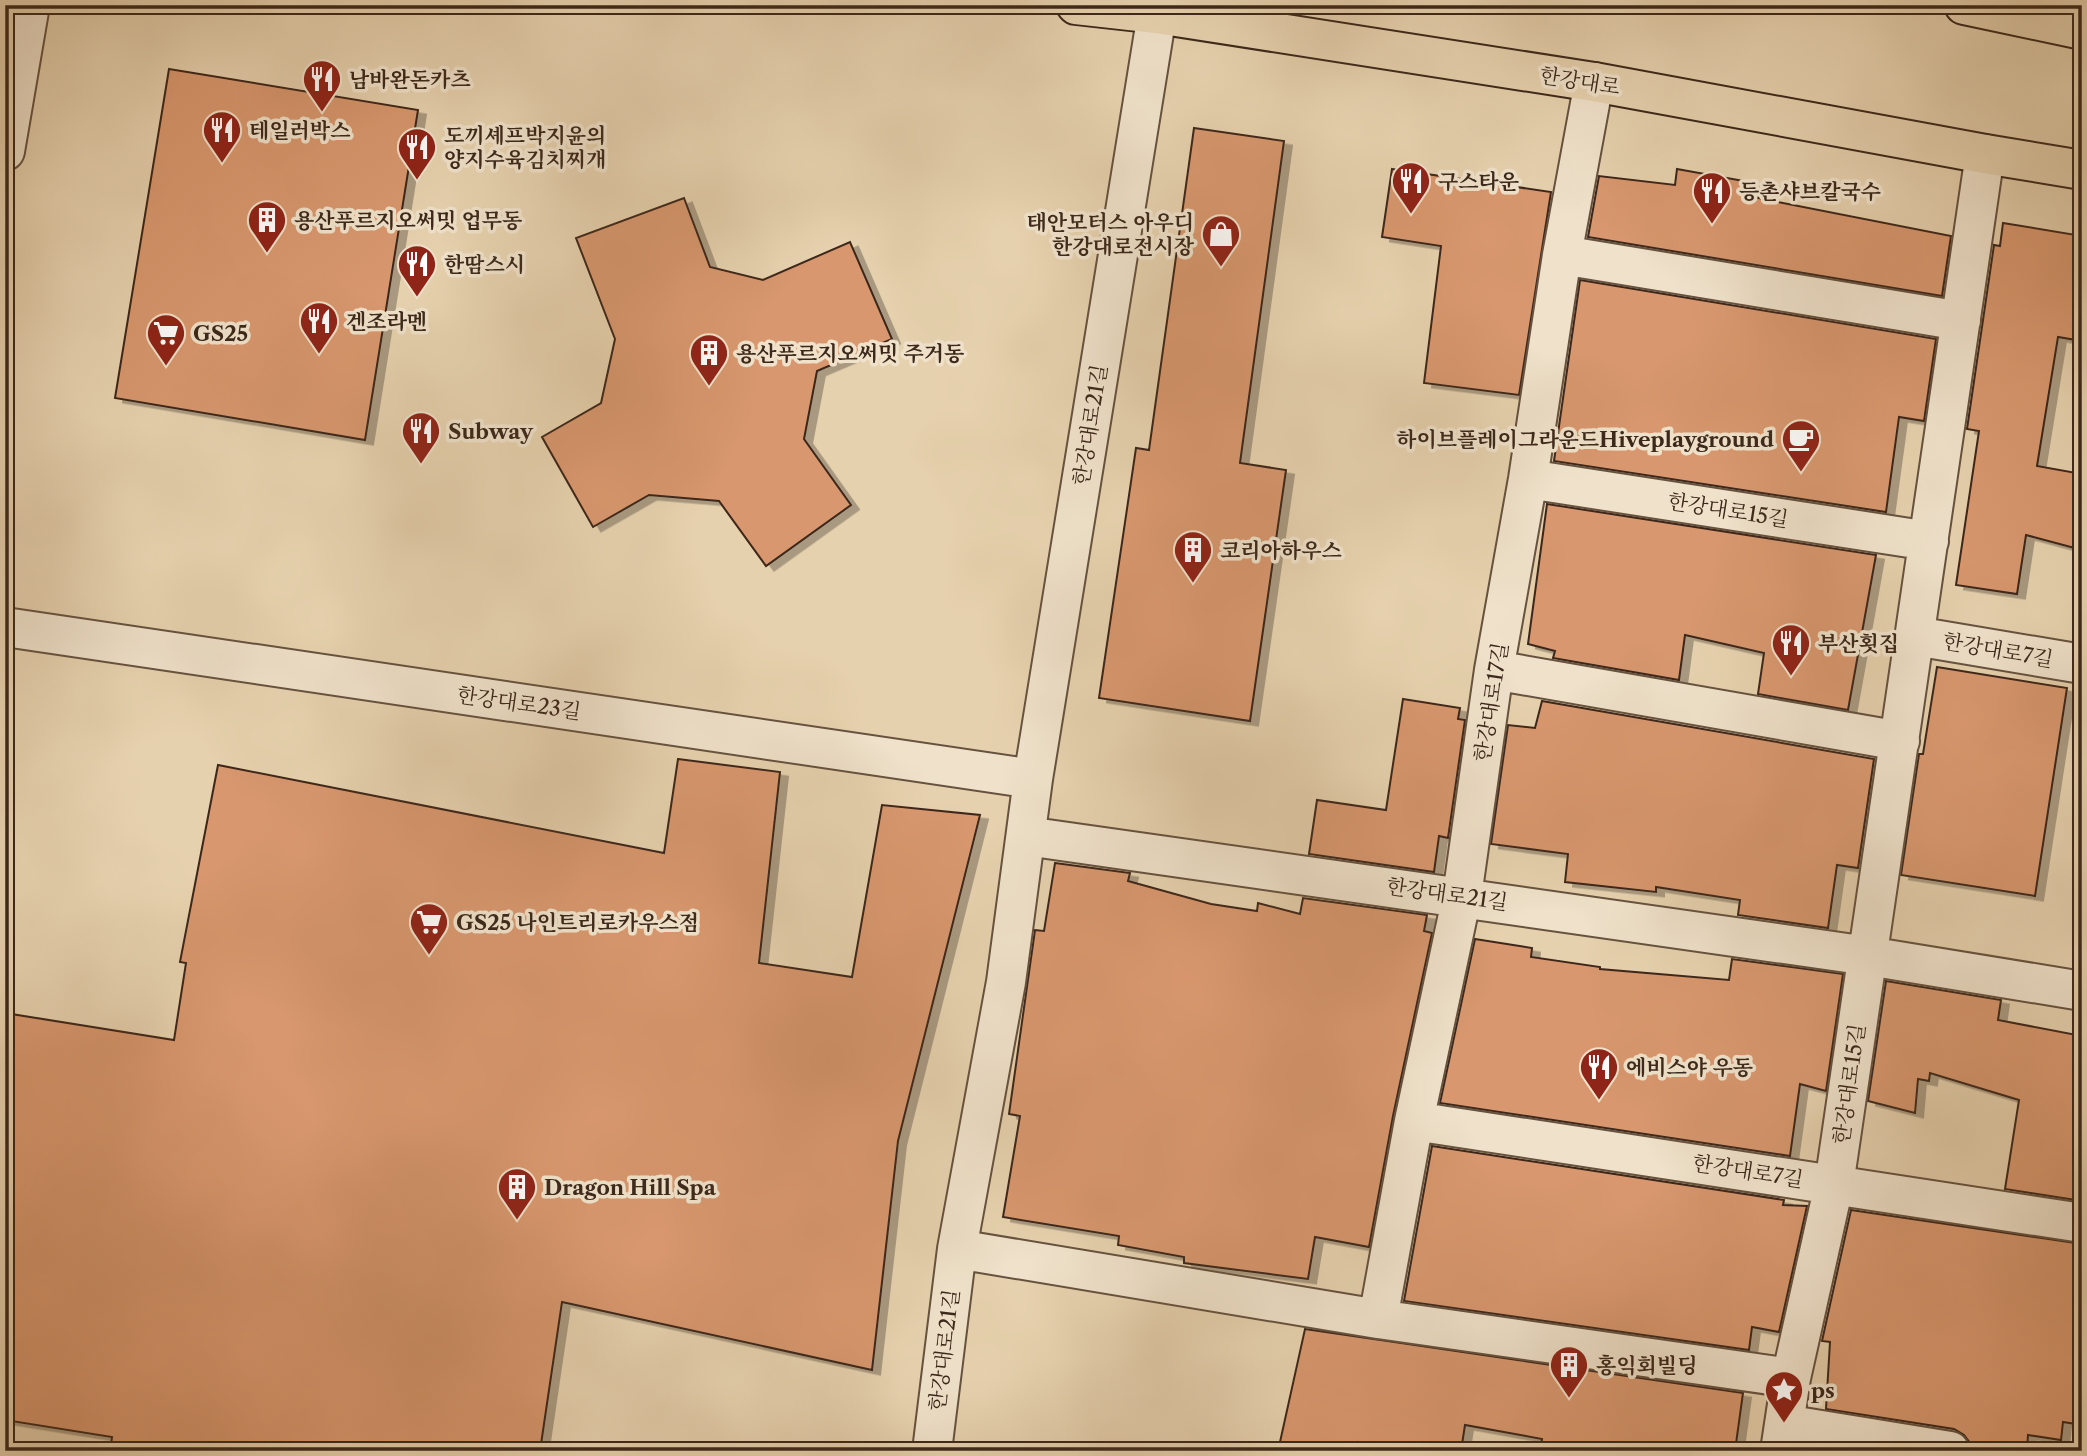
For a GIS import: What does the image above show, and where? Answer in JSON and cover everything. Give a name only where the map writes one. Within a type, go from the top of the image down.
[{"type":"main road","name":"한강대로","points":[[1076,5],[1158,10],[1594,82],[2082,170]]},
{"type":"main road","points":[[1964,5],[2082,30]]},
{"type":"street","points":[[5,151],[30,5]]},
{"type":"street","name":"한강대로21길","points":[[932,1451],[957,1249],[1006,982],[1033,779],[1158,10]]},
{"type":"street","name":"한강대로17길","points":[[1378,1319],[1414,1121],[1462,896],[1494,670],[1528,479],[1562,255],[1594,82]]},
{"type":"street","name":"한강대로15길","points":[[1950,1451],[1782,1437],[1790,1378],[1834,1185],[1985,154]]},
{"type":"street","points":[[1562,255],[1961,321]]},
{"type":"street","name":"한강대로15길","points":[[1528,479],[1929,541]]},
{"type":"street","name":"한강대로23길","points":[[5,627],[1033,779]]},
{"type":"street","name":"한강대로7길","points":[[1914,636],[2082,664]]},
{"type":"street","points":[[1494,670],[1900,741]]},
{"type":"street","name":"한강대로21길","points":[[1026,836],[1462,896],[1868,956]]},
{"type":"street","points":[[1868,956],[2082,991]]},
{"type":"street","name":"한강대로7길","points":[[1414,1121],[2082,1223]]},
{"type":"street","points":[[957,1249],[1378,1319],[1790,1378]]},
{"type":"building","name":"용산푸르지오써밋 업무동","points":[[169,69],[418,110],[365,440],[115,398]]},
{"type":"building","points":[[1194,128],[1284,141],[1240,463],[1286,470],[1250,721],[1099,698],[1136,448],[1149,450]]},
{"type":"building","points":[[1392,169],[1551,192],[1519,395],[1424,383],[1441,246],[1382,237]]},
{"type":"building","points":[[1677,169],[1755,183],[1753,197],[1951,236],[1942,296],[1588,237],[1599,176],[1675,185]]},
{"type":"building","name":"용산푸르지오써밋 주거동","points":[[684,198],[710,267],[763,280],[850,242],[892,339],[817,371],[804,439],[851,505],[766,566],[719,501],[649,495],[593,527],[542,437],[601,403],[615,339],[576,238]]},
{"type":"building","points":[[2003,223],[2082,236],[2082,341],[2058,337],[2037,466],[2082,474],[2082,550],[2026,535],[2017,594],[1956,585],[1979,431],[1967,429],[1994,245],[2000,246]]},
{"type":"building","points":[[1580,280],[1936,339],[1924,421],[1899,417],[1886,512],[1554,461]]},
{"type":"building","points":[[1547,504],[1876,555],[1848,710],[1758,694],[1764,653],[1685,635],[1679,680],[1553,658],[1555,651],[1528,644]]},
{"type":"building","points":[[1937,667],[2067,688],[2035,896],[1901,875],[1919,754],[1923,754]]},
{"type":"building","points":[[1403,699],[1460,708],[1458,719],[1465,720],[1448,838],[1439,836],[1434,872],[1309,854],[1317,800],[1386,810]]},
{"type":"building","points":[[1542,701],[1874,759],[1858,868],[1837,865],[1828,928],[1738,915],[1740,900],[1656,887],[1656,892],[1565,882],[1568,854],[1491,844],[1508,725],[1535,728]]},
{"type":"building","points":[[678,759],[780,772],[759,963],[852,977],[882,805],[980,815],[898,1141],[872,1370],[562,1302],[540,1451],[110,1451],[112,1437],[5,1420],[5,1013],[174,1040],[186,963],[180,962],[218,765],[664,853]]},
{"type":"building","points":[[1055,863],[1130,873],[1128,881],[1211,904],[1257,911],[1258,903],[1300,914],[1303,898],[1427,915],[1424,931],[1432,933],[1393,1116],[1369,1247],[1315,1237],[1308,1279],[1184,1263],[1184,1257],[1118,1245],[1119,1236],[1003,1217],[1020,1116],[1009,1114],[1035,930],[1044,931]]},
{"type":"building","points":[[1475,939],[1532,948],[1531,957],[1600,969],[1729,980],[1732,959],[1843,974],[1826,1091],[1800,1084],[1790,1156],[1440,1103]]},
{"type":"building","points":[[1886,981],[2001,1000],[1998,1020],[2082,1036],[2082,1201],[2005,1189],[2019,1100],[1930,1073],[1929,1081],[1918,1079],[1915,1113],[1868,1101]]},
{"type":"building","points":[[1432,1146],[1784,1200],[1783,1205],[1807,1206],[1779,1332],[1752,1327],[1749,1350],[1404,1301]]},
{"type":"building","points":[[1851,1210],[2082,1244],[2082,1425],[2063,1422],[2061,1440],[2028,1435],[2027,1451],[1971,1451],[1970,1443],[1964,1435],[1954,1429],[1826,1409],[1830,1342],[1822,1341]]},
{"type":"building","points":[[1305,1329],[1743,1393],[1735,1451],[1540,1451],[1542,1439],[1465,1425],[1461,1451],[1396,1451],[1358,1442],[1355,1451],[1278,1451]]},
{"type":"place","name":"남바완돈카츠","points":[[322,113]]},
{"type":"place","name":"테일러박스","points":[[222,164]]},
{"type":"place","name":"도끼셰프박지윤의 양지수육김치찌개","points":[[417,181]]},
{"type":"place","name":"구스타운","points":[[1411,215]]},
{"type":"place","name":"등촌샤브칼국수","points":[[1712,225]]},
{"type":"place","name":"용산푸르지오써밋 업무동","points":[[267,254]]},
{"type":"place","name":"태안모터스 아우디 한강대로전시장","points":[[1221,268]]},
{"type":"place","name":"한땀스시","points":[[417,298]]},
{"type":"place","name":"겐조라멘","points":[[319,355]]},
{"type":"place","name":"GS25","points":[[166,367]]},
{"type":"place","name":"용산푸르지오써밋 주거동","points":[[709,387]]},
{"type":"place","name":"Subway","points":[[421,465]]},
{"type":"place","name":"하이브플레이그라운드Hiveplayground","points":[[1801,473]]},
{"type":"place","name":"코리아하우스","points":[[1193,584]]},
{"type":"place","name":"부산횟집","points":[[1791,677]]},
{"type":"place","name":"GS25 나인트리로카우스점","points":[[429,956]]},
{"type":"place","name":"에비스야 우동","points":[[1599,1101]]},
{"type":"place","name":"Dragon Hill Spa","points":[[517,1221]]},
{"type":"place","name":"홍익회빌딩","points":[[1569,1399]]},
{"type":"place","name":"ps","points":[[1784,1424]]}]
